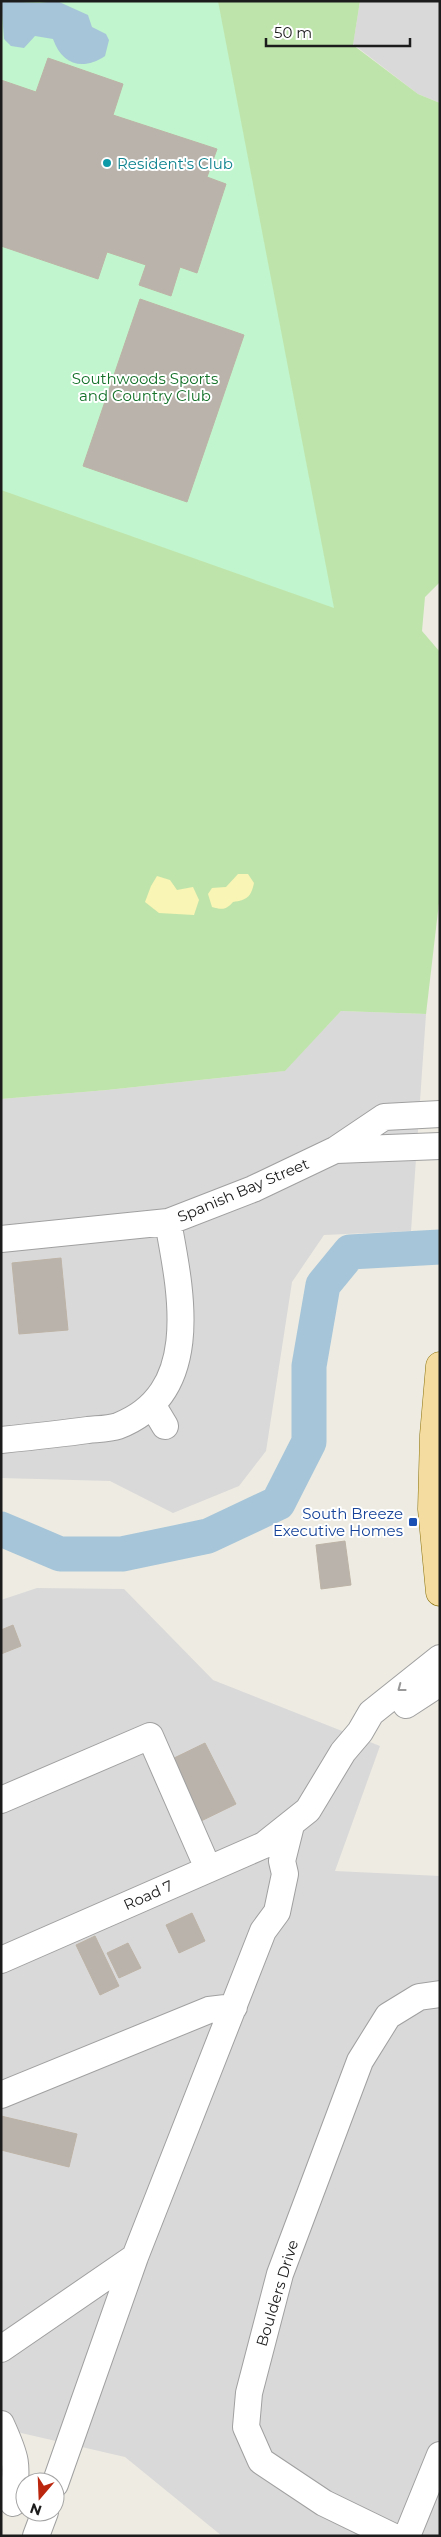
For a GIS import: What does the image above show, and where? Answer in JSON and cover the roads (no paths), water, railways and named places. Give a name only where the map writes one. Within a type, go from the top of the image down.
[{"type":"main road","points":[[440,1366],[434,1435],[432,1509],[440,1592]]},
{"type":"street","name":"Spanish Bay Street","points":[[1,1239],[168,1222],[252,1190],[335,1150],[384,1117],[440,1114]]},
{"type":"street","name":"Spanish Bay Street","points":[[335,1150],[440,1146]]},
{"type":"street","points":[[1,1440],[117,1426],[159,1416],[167,1383],[179,1352],[181,1318],[178,1276],[168,1222]]},
{"type":"street","name":"Road 7","points":[[1,1960],[264,1844],[291,1825],[314,1802],[343,1752],[360,1732],[371,1713],[440,1658]]},
{"type":"street","name":"Road 7","points":[[360,1732],[380,1724],[440,1683]]},
{"type":"street","points":[[1,1800],[150,1736],[204,1857]]},
{"type":"street","points":[[59,2472],[135,2257],[263,1931],[277,1912],[284,1874],[282,1861],[291,1825]]},
{"type":"street","name":"Road 7","points":[[1,1946],[256,1834],[291,1825]]},
{"type":"street","name":"Boulders Drive","points":[[392,2536],[324,2504],[261,2461],[246,2427],[249,2393],[280,2274],[360,2061],[388,2016],[419,1997],[440,1994]]},
{"type":"street","points":[[1,2095],[209,2010],[234,2006]]},
{"type":"street","points":[[1,2349],[135,2257]]},
{"type":"street","points":[[1,2424],[12,2445],[17,2464],[13,2503]]},
{"type":"street","points":[[407,2536],[440,2455]]},
{"type":"street","points":[[36,2536],[41,2522]]},
{"type":"water","points":[[1,1],[39,3],[57,1],[88,15],[92,27],[106,34],[109,40],[105,56],[89,63],[74,63],[62,55],[53,39],[35,36],[24,48],[11,46],[4,39]]},
{"type":"waterway","points":[[1,1529],[60,1554],[122,1554],[208,1536],[278,1503],[309,1442],[309,1366],[323,1285],[350,1252],[440,1247]]},
{"type":"place","name":"Resident's Club","points":[[107,163]]},
{"type":"place","name":"South Breeze Executive Homes","points":[[413,1522]]},
{"type":"park label","name":"Southwoods Sports and Country Club","points":[[145,386]]}]
